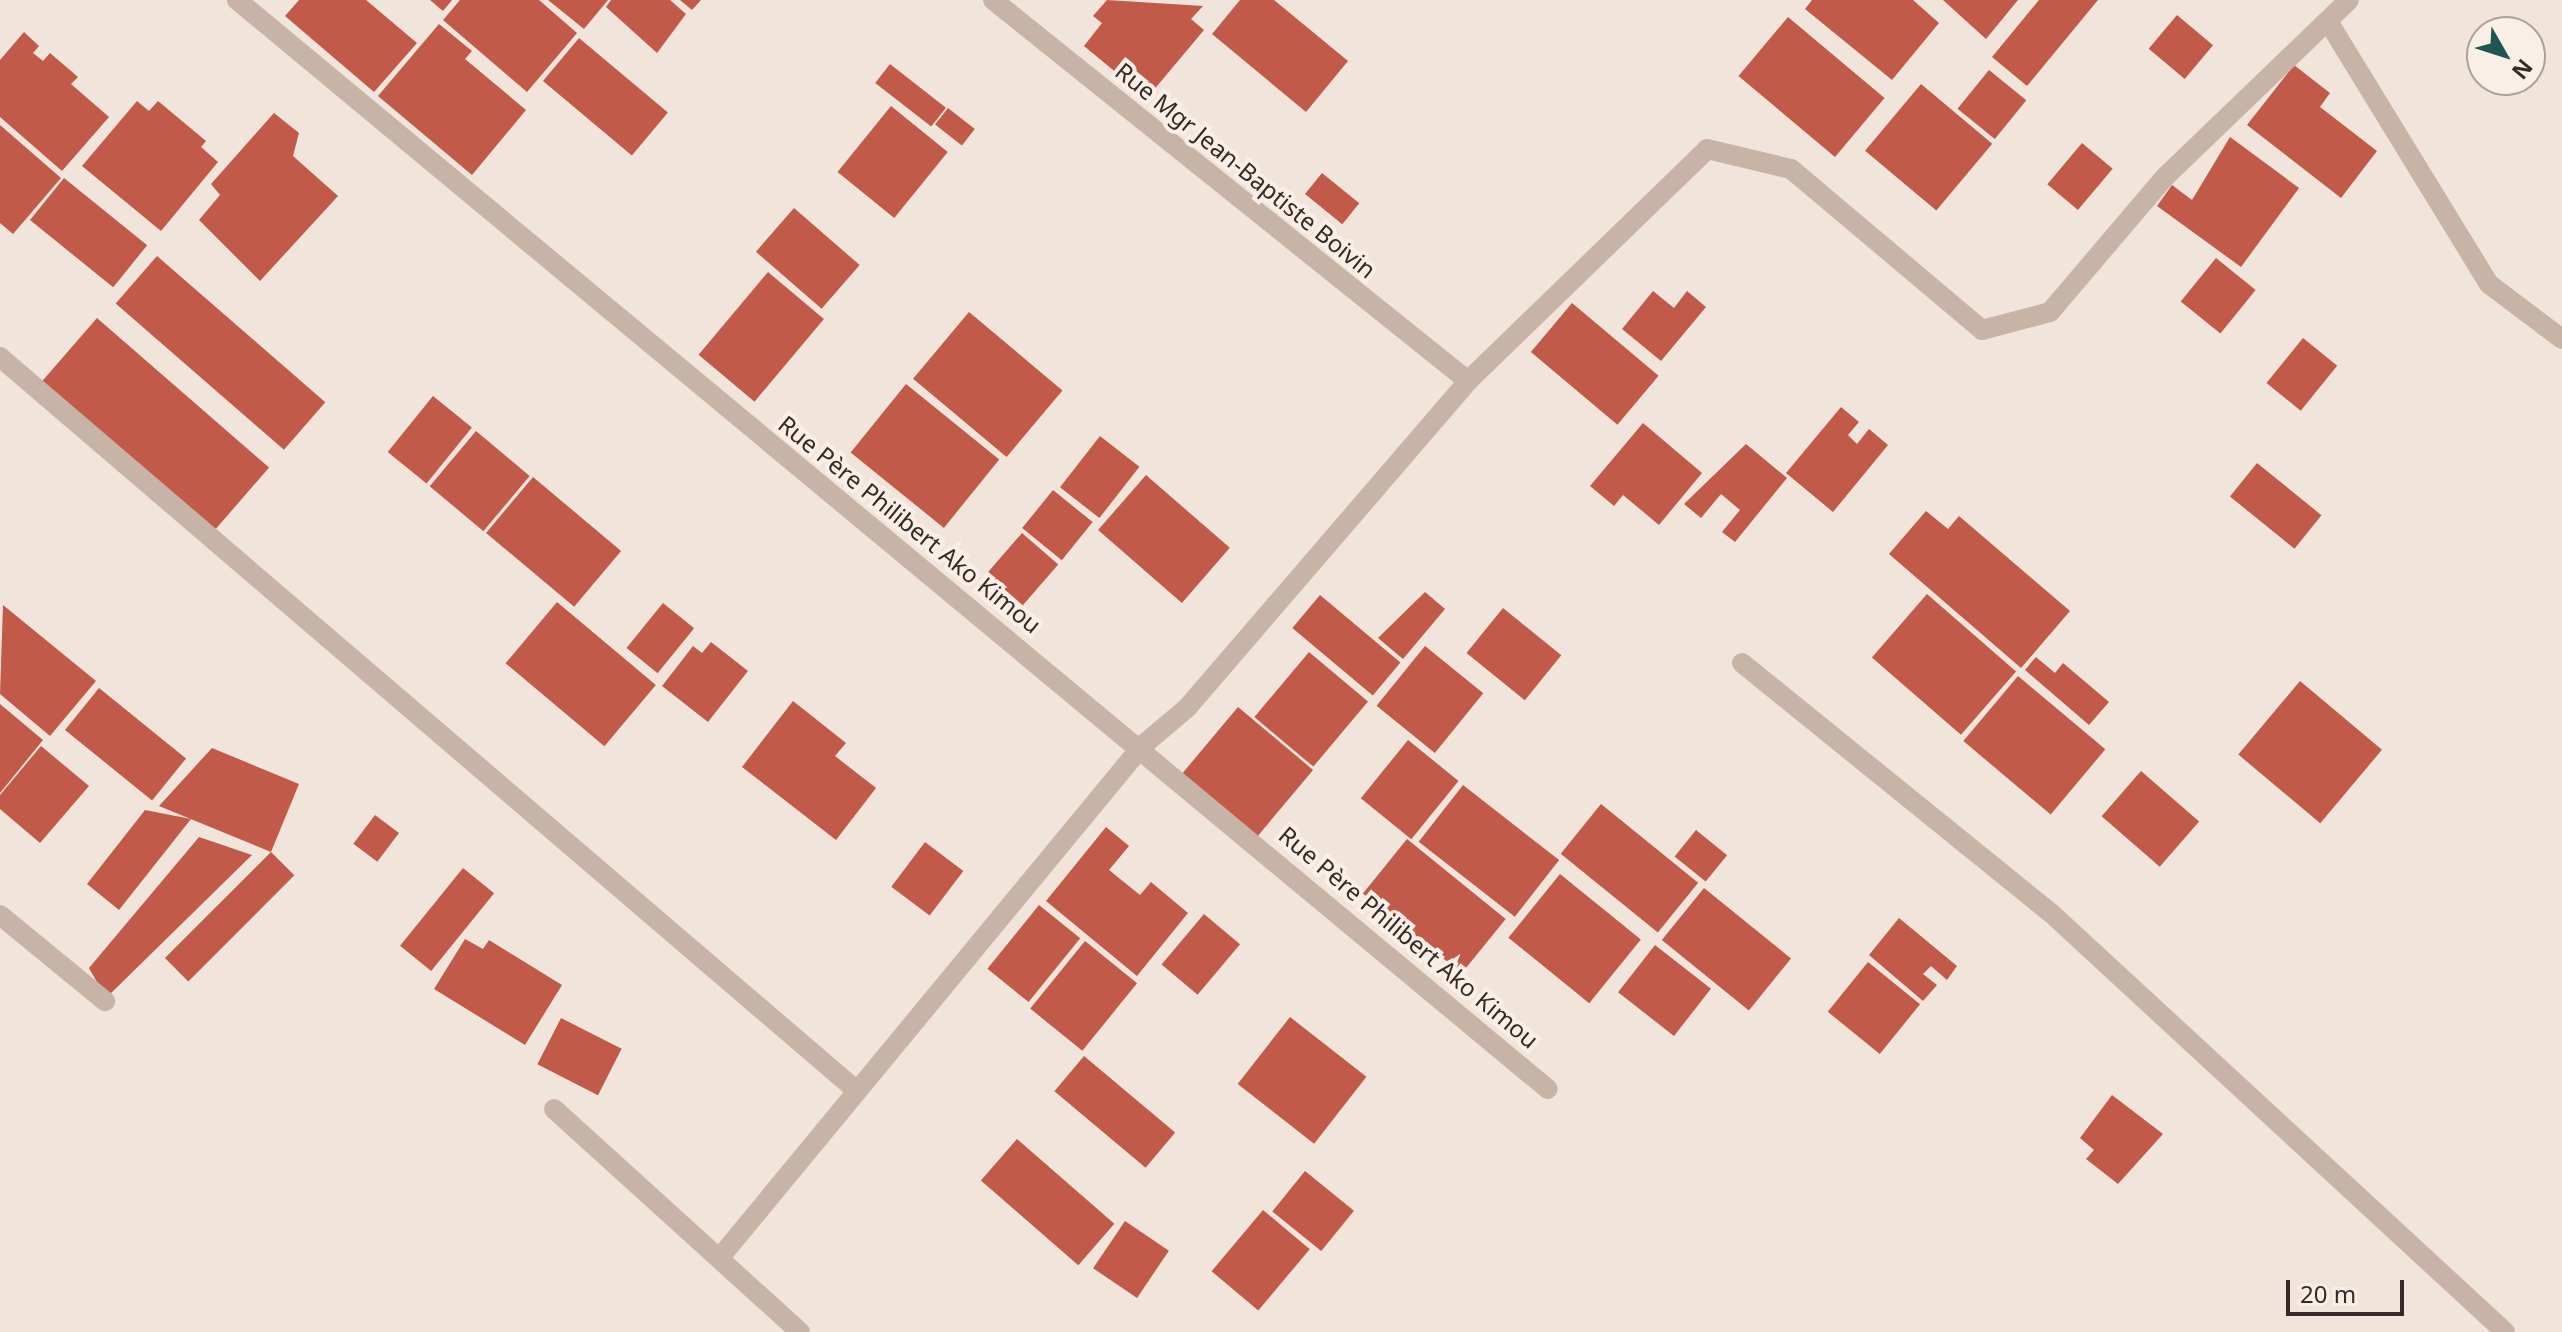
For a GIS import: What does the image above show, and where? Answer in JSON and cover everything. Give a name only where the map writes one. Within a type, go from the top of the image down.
[{"type":"street","name":"Rue Père Philibert Ako Kimou","points":[[237,0],[1142,746],[1548,1089]]},
{"type":"street","name":"Rue Mgr Jean-Baptiste Boivin","points":[[993,0],[1468,381]]},
{"type":"street","points":[[722,1255],[1142,746],[1187,708],[1468,381],[1707,149],[1791,169],[1982,330],[2050,312],[2165,177],[2329,23],[2349,0]]},
{"type":"street","points":[[2329,23],[2489,284],[2562,339]]},
{"type":"street","points":[[0,357],[857,1091]]},
{"type":"street","points":[[1742,663],[2051,913],[2505,1332]]},
{"type":"street","points":[[0,915],[105,1001]]},
{"type":"street","points":[[554,1109],[722,1255],[800,1332]]},
{"type":"building","points":[[299,0],[366,0],[417,43],[374,92],[285,16]]},
{"type":"building","points":[[430,0],[452,0],[443,11]]},
{"type":"building","points":[[460,0],[539,0],[577,33],[527,92],[443,20]]},
{"type":"building","points":[[548,0],[608,0],[584,29]]},
{"type":"building","points":[[611,0],[670,0],[686,14],[657,53],[606,7]]},
{"type":"building","points":[[680,0],[701,0],[692,10]]},
{"type":"building","points":[[1107,0],[1203,6],[1191,19],[1204,30],[1147,98],[1084,46],[1102,23],[1093,16]]},
{"type":"building","points":[[1240,0],[1274,0],[1348,61],[1306,112],[1212,34]]},
{"type":"building","points":[[1812,0],[1913,0],[1939,23],[1892,80],[1805,9]]},
{"type":"building","points":[[1943,0],[2018,0],[1986,39]]},
{"type":"building","points":[[2039,0],[2098,0],[2027,86],[1992,57]]},
{"type":"building","points":[[2177,15],[2213,45],[2185,79],[2149,49]]},
{"type":"building","points":[[1788,17],[1885,98],[1835,157],[1739,76]]},
{"type":"building","points":[[439,24],[472,51],[465,59],[526,110],[472,175],[378,96]]},
{"type":"building","points":[[24,32],[39,46],[33,53],[43,61],[50,53],[78,77],[71,84],[109,117],[62,171],[0,117],[0,60]]},
{"type":"building","points":[[579,38],[668,113],[632,155],[543,81]]},
{"type":"building","points":[[890,64],[946,108],[931,127],[875,83]]},
{"type":"building","points":[[2294,65],[2330,93],[2320,107],[2377,151],[2341,198],[2247,125]]},
{"type":"building","points":[[1989,70],[2026,100],[1995,139],[1958,109]]},
{"type":"building","points":[[1921,84],[1992,144],[1936,210],[1865,151]]},
{"type":"building","points":[[137,101],[149,111],[158,101],[206,141],[201,147],[218,162],[161,231],[82,166]]},
{"type":"building","points":[[891,106],[948,152],[894,218],[838,172]]},
{"type":"building","points":[[948,108],[975,129],[962,145],[935,125]]},
{"type":"building","points":[[274,113],[299,133],[293,156],[338,196],[260,281],[199,220],[220,195],[211,184]]},
{"type":"building","points":[[0,125],[61,178],[13,234],[0,223]]},
{"type":"building","points":[[2230,137],[2299,188],[2241,267],[2157,206],[2172,185],[2192,200]]},
{"type":"building","points":[[2082,143],[2113,169],[2078,210],[2047,184]]},
{"type":"building","points":[[1322,173],[1359,203],[1342,224],[1305,194]]},
{"type":"building","points":[[64,178],[147,245],[113,287],[30,220]]},
{"type":"building","points":[[794,208],[860,265],[822,309],[756,252]]},
{"type":"building","points":[[157,256],[325,402],[284,450],[116,304]]},
{"type":"building","points":[[2216,258],[2256,290],[2220,334],[2181,302]]},
{"type":"building","points":[[768,272],[824,319],[755,402],[699,355]]},
{"type":"building","points":[[1653,291],[1674,308],[1687,291],[1706,307],[1661,361],[1622,329]]},
{"type":"building","points":[[1572,303],[1659,376],[1617,425],[1531,352]]},
{"type":"building","points":[[969,312],[1062,390],[1007,457],[913,379]]},
{"type":"building","points":[[97,318],[269,468],[211,535],[39,385]]},
{"type":"building","points":[[2303,338],[2337,366],[2301,411],[2266,383]]},
{"type":"building","points":[[906,384],[999,460],[944,528],[851,452]]},
{"type":"building","points":[[433,396],[472,427],[427,483],[388,452]]},
{"type":"building","points":[[1841,407],[1859,422],[1848,435],[1857,444],[1869,429],[1888,445],[1833,512],[1786,473]]},
{"type":"building","points":[[1643,423],[1702,473],[1659,525],[1623,495],[1614,506],[1590,486]]},
{"type":"building","points":[[476,431],[530,476],[483,531],[430,486]]},
{"type":"building","points":[[1100,436],[1139,467],[1099,518],[1060,487]]},
{"type":"building","points":[[1746,444],[1787,478],[1735,542],[1722,532],[1740,510],[1721,494],[1701,518],[1684,504]]},
{"type":"building","points":[[2257,463],[2322,515],[2294,549],[2230,496]]},
{"type":"building","points":[[1146,475],[1230,548],[1182,603],[1098,530]]},
{"type":"building","points":[[533,477],[621,551],[574,607],[486,533]]},
{"type":"building","points":[[1053,490],[1093,522],[1062,560],[1022,528]]},
{"type":"building","points":[[1926,511],[1948,529],[1959,516],[2070,611],[2021,668],[1889,554]]},
{"type":"building","points":[[1022,533],[1058,564],[1023,605],[987,574]]},
{"type":"building","points":[[1425,592],[1445,609],[1403,659],[1378,638]]},
{"type":"building","points":[[1927,594],[2016,671],[1961,735],[1872,657]]},
{"type":"building","points":[[1320,595],[1400,662],[1373,695],[1292,628]]},
{"type":"building","points":[[557,602],[656,685],[604,746],[506,663]]},
{"type":"building","points":[[663,603],[694,628],[658,673],[626,648]]},
{"type":"building","points":[[3,605],[96,681],[50,736],[0,694]]},
{"type":"building","points":[[1503,608],[1561,655],[1525,700],[1466,653]]},
{"type":"building","points":[[711,642],[748,671],[708,722],[662,686],[693,646],[702,653]]},
{"type":"building","points":[[1425,646],[1483,693],[1435,753],[1377,706]]},
{"type":"building","points":[[1309,652],[1368,701],[1313,767],[1254,717]]},
{"type":"building","points":[[2036,657],[2055,673],[2063,663],[2109,702],[2089,725],[2025,670]]},
{"type":"building","points":[[2018,676],[2105,749],[2051,814],[1963,741]]},
{"type":"building","points":[[2300,681],[2382,750],[2320,823],[2238,755]]},
{"type":"building","points":[[99,688],[186,758],[152,800],[65,730]]},
{"type":"building","points":[[793,701],[846,743],[835,756],[876,788],[836,840],[742,767]]},
{"type":"building","points":[[0,704],[43,740],[0,793]]},
{"type":"building","points":[[1238,707],[1313,770],[1257,837],[1182,774]]},
{"type":"building","points":[[1408,740],[1459,781],[1411,839],[1361,798]]},
{"type":"building","points":[[41,746],[89,786],[40,843],[0,809],[0,795]]},
{"type":"building","points":[[212,748],[299,784],[271,852],[159,806]]},
{"type":"building","points":[[2141,771],[2199,822],[2160,867],[2102,816]]},
{"type":"building","points":[[1463,785],[1559,860],[1515,917],[1419,842]]},
{"type":"building","points":[[1601,804],[1698,883],[1658,932],[1561,854]]},
{"type":"building","points":[[145,810],[191,819],[119,910],[87,884]]},
{"type":"building","points":[[375,815],[399,833],[377,862],[353,844]]},
{"type":"building","points":[[1106,827],[1129,846],[1109,870],[1140,895],[1151,882],[1188,913],[1137,976],[1046,901]]},
{"type":"building","points":[[1696,830],[1727,855],[1706,882],[1675,856]]},
{"type":"building","points":[[199,837],[252,855],[106,998],[89,968]]},
{"type":"building","points":[[1407,839],[1506,919],[1462,973],[1363,893]]},
{"type":"building","points":[[925,842],[963,871],[930,916],[891,887]]},
{"type":"building","points":[[271,852],[294,875],[188,981],[165,958]]},
{"type":"building","points":[[463,868],[494,893],[431,971],[400,946]]},
{"type":"building","points":[[1560,874],[1641,939],[1589,1003],[1508,938]]},
{"type":"building","points":[[1704,888],[1791,958],[1749,1011],[1662,940]]},
{"type":"building","points":[[1039,905],[1080,938],[1029,1002],[987,969]]},
{"type":"building","points":[[1204,914],[1240,944],[1198,995],[1162,965]]},
{"type":"building","points":[[1899,918],[1957,966],[1947,980],[1931,966],[1923,974],[1937,985],[1923,1001],[1869,955]]},
{"type":"building","points":[[465,939],[483,949],[489,940],[562,985],[525,1045],[434,989]]},
{"type":"building","points":[[1085,941],[1137,983],[1082,1051],[1030,1009]]},
{"type":"building","points":[[1655,945],[1711,989],[1674,1036],[1618,992]]},
{"type":"building","points":[[1868,962],[1920,1004],[1880,1054],[1828,1012]]},
{"type":"building","points":[[1290,1017],[1366,1077],[1314,1144],[1238,1084]]},
{"type":"building","points":[[561,1018],[622,1049],[598,1095],[537,1064]]},
{"type":"building","points":[[1084,1056],[1175,1132],[1146,1168],[1054,1091]]},
{"type":"building","points":[[2112,1095],[2163,1134],[2118,1184],[2086,1159],[2094,1150],[2080,1138]]},
{"type":"building","points":[[1017,1139],[1114,1224],[1078,1265],[981,1181]]},
{"type":"building","points":[[1305,1171],[1354,1211],[1321,1251],[1272,1211]]},
{"type":"building","points":[[1263,1210],[1310,1249],[1258,1310],[1212,1271]]},
{"type":"building","points":[[1125,1221],[1169,1251],[1137,1298],[1093,1268]]}]
